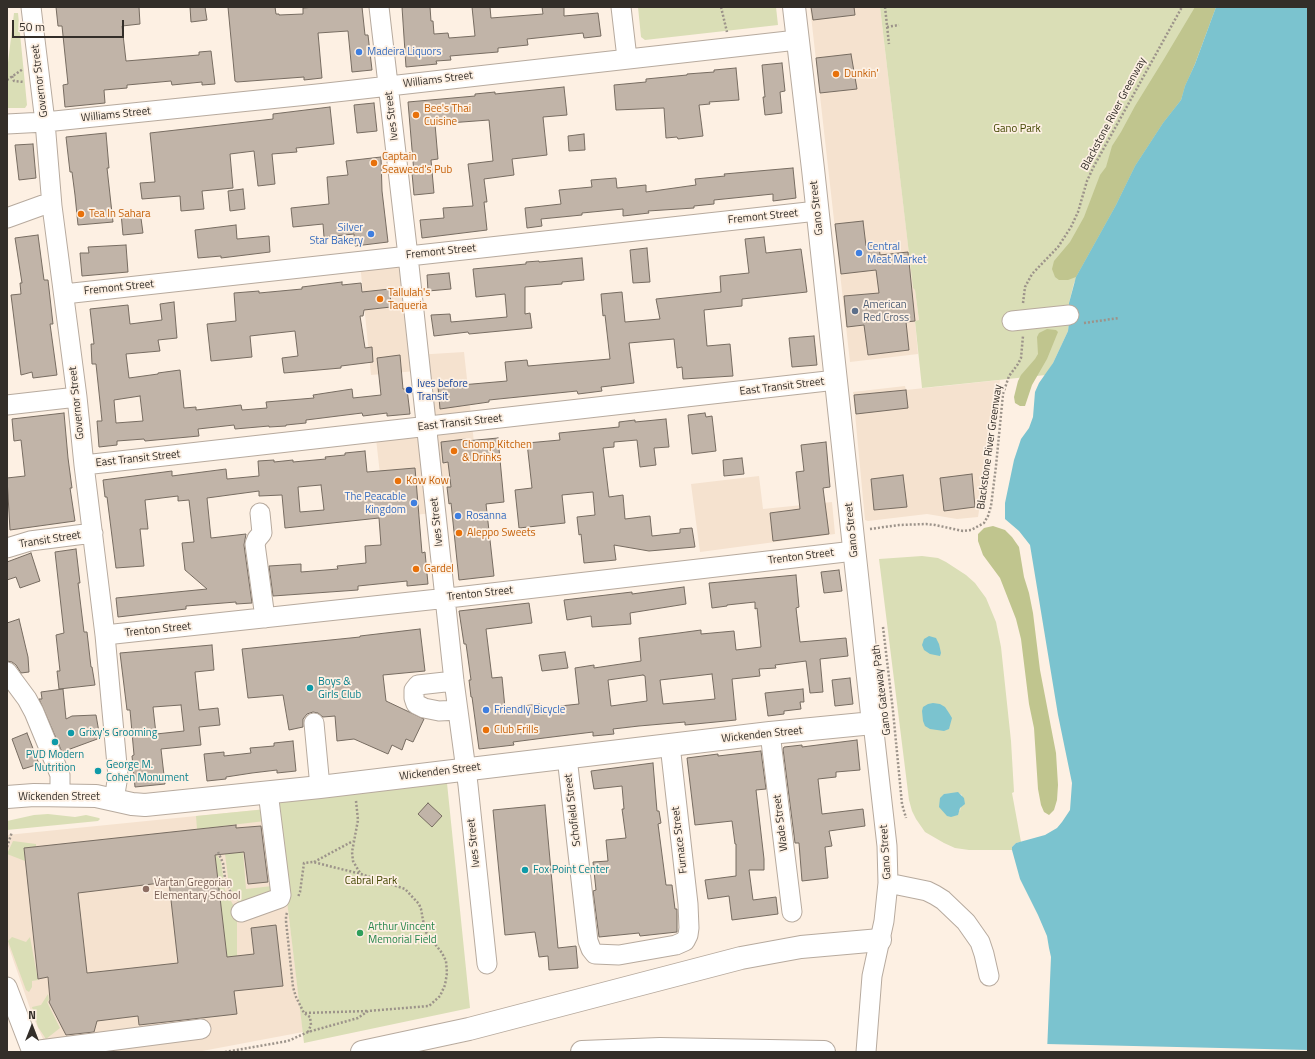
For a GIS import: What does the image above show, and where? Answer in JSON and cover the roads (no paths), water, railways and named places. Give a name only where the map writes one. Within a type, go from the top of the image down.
[{"type":"main road","name":"Gano Street","points":[[794,7],[873,722]]},
{"type":"main road","name":"Wickenden Street","points":[[7,798],[34,795],[96,796],[132,804],[145,805],[320,787],[873,722]]},
{"type":"main road","points":[[362,1052],[469,1029],[741,958],[801,947],[880,940]]},
{"type":"main road","points":[[582,1052],[690,1049],[824,1052]]},
{"type":"street","name":"Governor Street","points":[[31,7],[45,122],[52,206],[77,397],[105,635],[118,776],[114,799]]},
{"type":"street","name":"Ives Street","points":[[379,7],[487,964]]},
{"type":"street","points":[[621,7],[627,58]]},
{"type":"street","name":"Williams Street","points":[[7,124],[45,122],[388,86],[797,40]]},
{"type":"street","points":[[7,218],[44,205],[52,206]]},
{"type":"street","name":"Fremont Street","points":[[64,294],[817,211]]},
{"type":"street","points":[[1019,320],[1075,319]]},
{"type":"street","name":"East Transit Street","points":[[84,465],[836,380]]},
{"type":"street","points":[[7,405],[77,397]]},
{"type":"street","points":[[260,513],[262,533],[255,544],[265,618]]},
{"type":"street","name":"Transit Street","points":[[7,548],[30,541],[93,533]]},
{"type":"street","name":"Trenton Street","points":[[105,635],[854,551]]},
{"type":"street","points":[[7,672],[27,699],[34,712],[60,775],[60,795]]},
{"type":"street","points":[[454,681],[418,685],[414,690],[414,698],[416,704],[424,708],[439,711],[458,710]]},
{"type":"street","points":[[314,722],[320,787]]},
{"type":"street","name":"Gano Street","points":[[866,1052],[872,976],[884,921],[888,883],[887,846],[873,722]]},
{"type":"street","name":"Wade Street","points":[[770,733],[792,912]]},
{"type":"street","name":"Furnace Street","points":[[670,745],[688,904],[688,935]]},
{"type":"street","name":"Schofield Street","points":[[567,757],[588,941],[591,949],[595,954],[620,955],[676,945],[685,941],[688,935]]},
{"type":"street","points":[[241,912],[280,898],[281,895],[268,792]]},
{"type":"street","points":[[888,883],[927,891],[943,900],[966,922],[980,942],[989,976]]},
{"type":"street","points":[[7,987],[32,1052],[201,1029]]},
{"type":"water","points":[[1216,7],[1308,7],[1308,1052],[1047,1052],[1051,957],[1047,936],[1020,879],[1012,847],[1016,843],[1045,835],[1057,828],[1070,810],[1072,783],[1058,715],[1030,545],[1019,531],[1005,519],[1005,503],[1014,460],[1021,439],[1029,428],[1033,417],[1035,392],[1039,383],[1053,363],[1068,331],[1069,303],[1076,277],[1116,205],[1135,166],[1163,123],[1181,100]]},
{"type":"water","points":[[929,636],[936,638],[941,653],[940,656],[930,654],[924,650],[922,645],[924,639]]},
{"type":"water","points":[[933,703],[940,704],[945,707],[949,713],[952,718],[949,729],[944,731],[930,729],[925,726],[923,721],[923,707]]},
{"type":"water","points":[[958,792],[964,798],[965,804],[960,808],[958,815],[951,817],[947,816],[939,807],[940,798],[944,794]]},
{"type":"place","name":"Madeira Liquors","points":[[359,52]]},
{"type":"place","name":"Dunkin'","points":[[836,74]]},
{"type":"place","name":"Bee's Thai Cuisine","points":[[416,115]]},
{"type":"place","name":"Captain Seaweed's Pub","points":[[374,163]]},
{"type":"place","name":"Tea In Sahara","points":[[81,214]]},
{"type":"place","name":"Silver Star Bakery","points":[[371,234]]},
{"type":"place","name":"Central Meat Market","points":[[859,253]]},
{"type":"place","name":"Tallulah's Taqueria","points":[[380,299]]},
{"type":"place","name":"American Red Cross","points":[[855,311]]},
{"type":"place","name":"Ives before Transit","points":[[409,390]]},
{"type":"place","name":"Chomp Kitchen & Drinks","points":[[454,451]]},
{"type":"place","name":"Kow Kow","points":[[398,481]]},
{"type":"place","name":"The Peacable Kingdom","points":[[414,503]]},
{"type":"place","name":"Rosanna","points":[[458,516]]},
{"type":"place","name":"Aleppo Sweets","points":[[459,533]]},
{"type":"place","name":"Gardel","points":[[416,569]]},
{"type":"place","name":"Boys & Girls Club","points":[[310,688]]},
{"type":"place","name":"Friendly Bicycle","points":[[486,710]]},
{"type":"place","name":"Club Frills","points":[[486,730]]},
{"type":"place","name":"Grixy's Grooming","points":[[71,733]]},
{"type":"place","name":"PVD Modern Nutrition","points":[[55,742]]},
{"type":"place","name":"George M. Cohen Monument","points":[[98,771]]},
{"type":"place","name":"Fox Point Center","points":[[525,870]]},
{"type":"place","name":"Vartan Gregorian Elementary School","points":[[146,889]]},
{"type":"place","name":"Arthur Vincent Memorial Field","points":[[360,933]]},
{"type":"park label","name":"Gano Park","points":[[1017,129]]},
{"type":"park label","name":"Cabral Park","points":[[371,881]]}]
